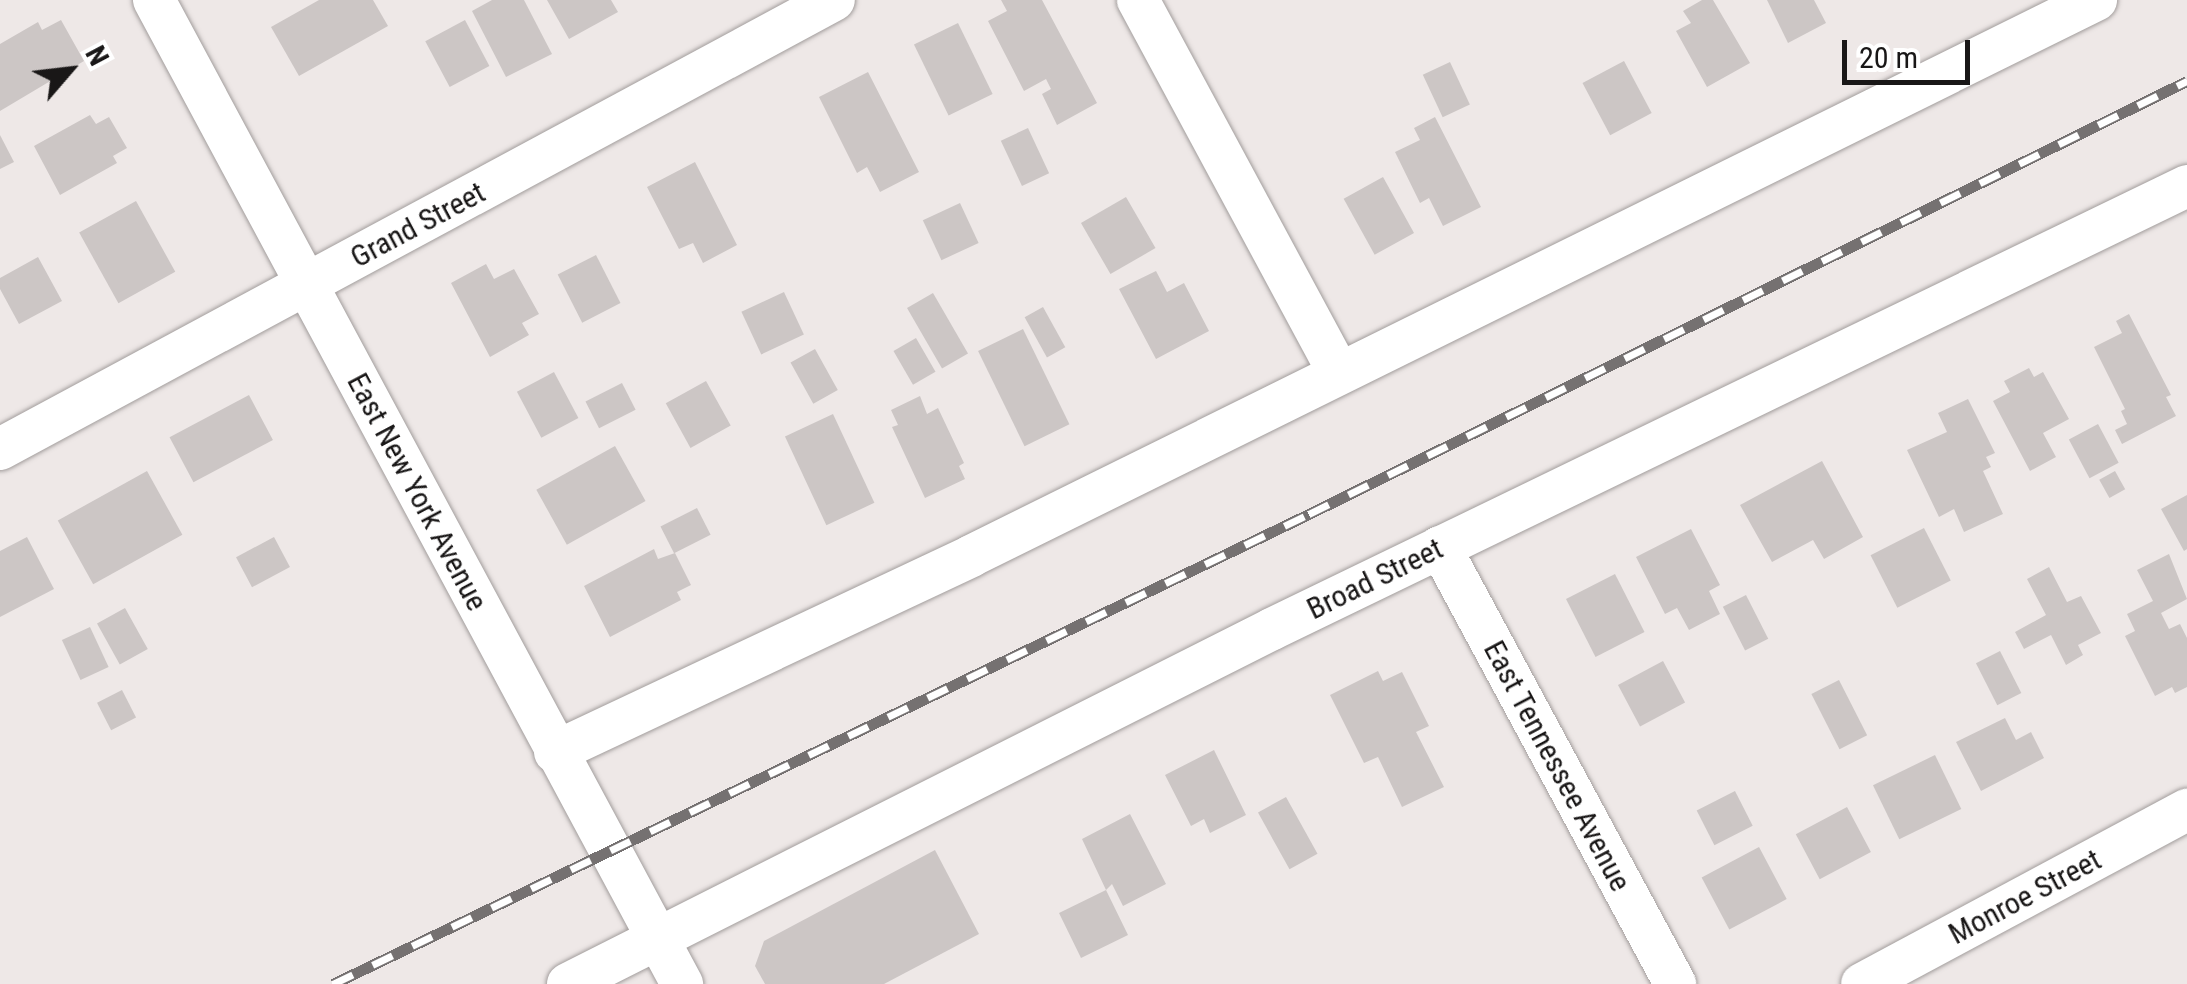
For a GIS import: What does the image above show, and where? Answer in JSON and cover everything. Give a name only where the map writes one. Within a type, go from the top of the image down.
[{"type":"street","name":"East New York Avenue","points":[[154,0],[682,984]]},
{"type":"street","name":"Grand Street","points":[[0,450],[834,0]]},
{"type":"street","points":[[1138,0],[1338,372]]},
{"type":"street","points":[[555,752],[971,556],[2096,0]]},
{"type":"street","name":"Broad Street","points":[[568,984],[1440,547],[2187,186]]},
{"type":"street","name":"East Tennessee Avenue","points":[[1440,547],[1676,984]]},
{"type":"street","name":"Monroe Street","points":[[1862,984],[2187,810]]},
{"type":"building","points":[[319,0],[373,0],[388,26],[299,76],[271,27]]},
{"type":"building","points":[[492,0],[524,0],[552,54],[506,77],[472,11]]},
{"type":"building","points":[[547,0],[611,0],[618,12],[569,39]]},
{"type":"building","points":[[1001,0],[1042,0],[1097,103],[1057,125],[1042,94],[1051,89],[1046,79],[1024,91],[988,21],[1007,11]]},
{"type":"building","points":[[1702,0],[1713,0],[1750,63],[1707,87],[1676,31],[1691,23],[1683,11]]},
{"type":"building","points":[[1767,0],[1814,0],[1826,23],[1788,43]]},
{"type":"building","points":[[61,20],[84,61],[0,111],[0,44],[38,22],[42,30]]},
{"type":"building","points":[[465,20],[489,66],[450,87],[425,41]]},
{"type":"building","points":[[958,23],[993,94],[949,115],[914,44]]},
{"type":"building","points":[[1624,61],[1652,113],[1610,135],[1583,83]]},
{"type":"building","points":[[1450,62],[1470,105],[1443,117],[1423,75]]},
{"type":"building","points":[[868,72],[919,172],[880,192],[867,167],[857,173],[819,97]]},
{"type":"building","points":[[90,115],[96,124],[109,117],[127,148],[113,156],[117,163],[60,195],[34,146]]},
{"type":"building","points":[[1435,117],[1481,207],[1443,226],[1429,198],[1420,203],[1395,152],[1420,140],[1414,128]]},
{"type":"building","points":[[1028,128],[1049,173],[1022,186],[1001,141]]},
{"type":"building","points":[[0,135],[14,162],[0,169]]},
{"type":"building","points":[[695,162],[737,245],[703,263],[693,243],[679,249],[647,187]]},
{"type":"building","points":[[1383,177],[1414,233],[1375,255],[1344,199]]},
{"type":"building","points":[[1126,197],[1156,248],[1110,274],[1081,223]]},
{"type":"building","points":[[136,201],[175,272],[118,303],[79,233]]},
{"type":"building","points":[[960,203],[979,243],[941,260],[923,220]]},
{"type":"building","points":[[596,255],[621,303],[582,323],[558,275]]},
{"type":"building","points":[[38,257],[62,301],[19,324],[0,289],[0,278]]},
{"type":"building","points":[[486,264],[494,279],[514,269],[539,314],[522,323],[529,335],[490,357],[451,283]]},
{"type":"building","points":[[1156,271],[1167,292],[1184,283],[1209,331],[1156,359],[1119,289]]},
{"type":"building","points":[[784,292],[804,335],[761,354],[741,312]]},
{"type":"building","points":[[933,293],[968,354],[942,369],[907,308]]},
{"type":"building","points":[[1043,307],[1065,347],[1047,357],[1025,317]]},
{"type":"building","points":[[2129,314],[2171,395],[2166,397],[2176,416],[2122,444],[2115,430],[2127,424],[2121,411],[2125,409],[2094,347],[2122,333],[2116,321]]},
{"type":"building","points":[[1023,329],[1069,424],[1025,446],[978,351]]},
{"type":"building","points":[[916,338],[936,372],[913,385],[893,351]]},
{"type":"building","points":[[815,349],[838,390],[813,404],[791,363]]},
{"type":"building","points":[[2029,368],[2034,377],[2043,372],[2069,419],[2043,433],[2056,457],[2030,471],[1993,401],[2010,392],[2004,381]]},
{"type":"building","points":[[554,372],[578,418],[541,438],[517,392]]},
{"type":"building","points":[[706,381],[731,426],[690,448],[666,403]]},
{"type":"building","points":[[622,383],[636,410],[599,428],[585,402]]},
{"type":"building","points":[[249,395],[273,440],[193,482],[170,437]]},
{"type":"building","points":[[920,396],[927,414],[938,408],[964,463],[959,466],[965,479],[925,498],[892,427],[898,425],[891,410]]},
{"type":"building","points":[[1968,399],[1995,453],[1986,457],[1991,467],[1983,471],[2003,514],[1964,532],[1954,509],[1939,517],[1907,450],[1947,432],[1938,413]]},
{"type":"building","points":[[833,414],[874,503],[826,525],[785,436]]},
{"type":"building","points":[[2098,424],[2119,463],[2090,478],[2069,439]]},
{"type":"building","points":[[615,446],[646,501],[567,545],[536,490]]},
{"type":"building","points":[[1822,461],[1863,537],[1824,559],[1813,540],[1772,562],[1740,505]]},
{"type":"building","points":[[147,471],[182,535],[93,584],[58,520]]},
{"type":"building","points":[[2115,471],[2125,489],[2109,498],[2099,480]]},
{"type":"building","points":[[2187,495],[2187,549],[2184,551],[2161,509]]},
{"type":"building","points":[[697,508],[711,535],[674,553],[660,527]]},
{"type":"building","points":[[1924,528],[1951,581],[1897,608],[1871,555]]},
{"type":"building","points":[[1691,529],[1720,585],[1709,591],[1720,614],[1689,630],[1677,608],[1665,614],[1636,557]]},
{"type":"building","points":[[27,537],[54,589],[0,617],[0,551]]},
{"type":"building","points":[[274,537],[290,567],[252,587],[236,557]]},
{"type":"building","points":[[654,549],[658,559],[675,553],[691,585],[677,592],[681,600],[610,637],[584,586]]},
{"type":"building","points":[[2169,554],[2187,599],[2161,613],[2169,629],[2180,624],[2187,638],[2187,687],[2175,693],[2172,687],[2155,696],[2125,636],[2135,631],[2127,614],[2153,601],[2137,570]]},
{"type":"building","points":[[2049,567],[2067,602],[2081,596],[2101,633],[2078,645],[2083,655],[2066,665],[2051,635],[2024,649],[2015,632],[2046,615],[2027,579]]},
{"type":"building","points":[[1615,574],[1645,632],[1596,657],[1566,599]]},
{"type":"building","points":[[1746,595],[1768,639],[1745,650],[1723,607]]},
{"type":"building","points":[[125,608],[148,649],[120,665],[97,624]]},
{"type":"building","points":[[90,627],[109,667],[80,680],[62,640]]},
{"type":"building","points":[[2000,651],[2021,693],[1997,705],[1976,663]]},
{"type":"building","points":[[1663,661],[1685,702],[1640,726],[1618,685]]},
{"type":"building","points":[[1378,671],[1383,681],[1402,672],[1429,726],[1416,732],[1444,787],[1402,807],[1378,757],[1364,763],[1330,695]]},
{"type":"building","points":[[1839,680],[1867,735],[1840,749],[1811,694]]},
{"type":"building","points":[[122,690],[136,718],[111,730],[97,703]]},
{"type":"building","points":[[2005,718],[2016,740],[2031,732],[2044,758],[1981,791],[1956,742]]},
{"type":"building","points":[[1214,750],[1246,815],[1210,833],[1204,819],[1191,826],[1165,775]]},
{"type":"building","points":[[1935,755],[1961,809],[1899,839],[1873,785]]},
{"type":"building","points":[[1735,791],[1753,826],[1714,845],[1697,811]]},
{"type":"building","points":[[1286,797],[1318,854],[1290,869],[1258,813]]},
{"type":"building","points":[[1847,807],[1871,852],[1820,879],[1796,834]]},
{"type":"building","points":[[1130,814],[1166,884],[1123,906],[1112,884],[1106,890],[1082,839]]},
{"type":"building","points":[[1759,847],[1787,899],[1729,930],[1702,878]]},
{"type":"building","points":[[935,850],[979,934],[884,984],[765,984],[755,966],[764,941]]},
{"type":"building","points":[[1106,890],[1128,935],[1081,958],[1059,913]]},
{"type":"railway","points":[[333,984],[1309,514],[2187,81]]}]
